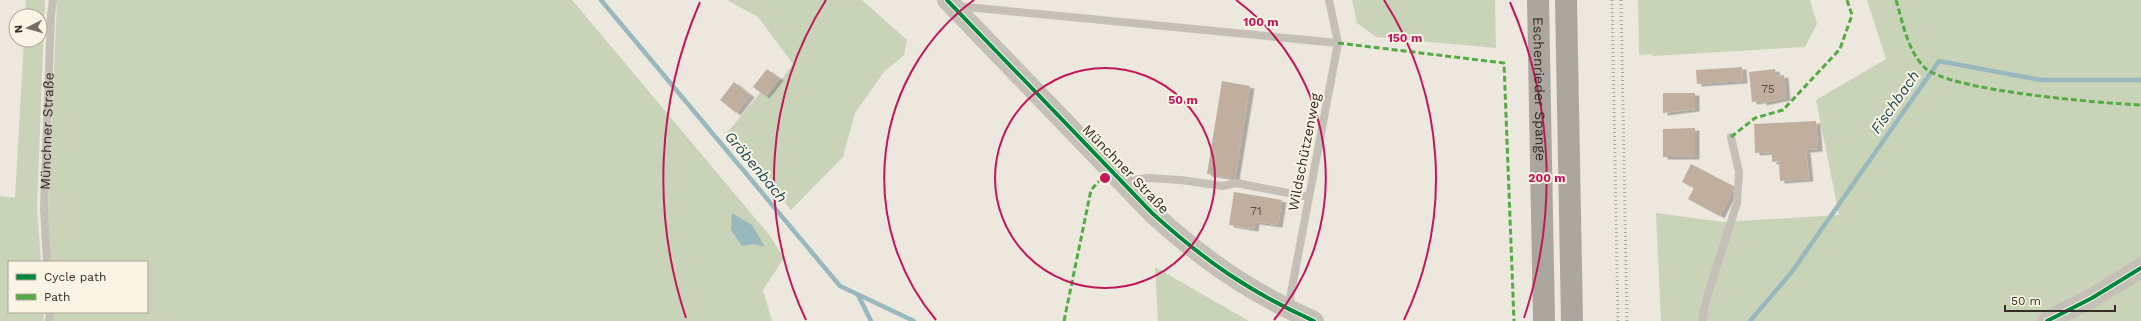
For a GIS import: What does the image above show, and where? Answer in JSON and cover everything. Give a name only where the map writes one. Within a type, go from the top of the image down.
[{"type":"highway","name":"Eschenrieder Spange","points":[[1538,0],[1544,321]]},
{"type":"highway","name":"Eschenrieder Spange","points":[[1566,0],[1572,321]]},
{"type":"street","name":"Münchner Straße","points":[[950,3],[1123,181],[1152,213],[1210,262],[1248,288],[1314,321]]},
{"type":"street","points":[[2047,321],[2092,298],[2141,268]]},
{"type":"lane","name":"Münchner Straße","points":[[47,261],[44,208],[51,15],[53,0]]},
{"type":"lane","name":"Wildschützenweg","points":[[1288,309],[1338,43],[1329,0]]},
{"type":"lane","points":[[950,3],[1338,43]]},
{"type":"lane","points":[[1702,321],[1707,297],[1737,203],[1739,172],[1730,137]]},
{"type":"lane","points":[[1123,181],[1150,178],[1181,180],[1223,186],[1236,183],[1309,197]]},
{"type":"green space","points":[[26,0],[45,0],[45,8],[26,8]]},
{"type":"green space","points":[[57,0],[572,0],[770,236],[784,258],[763,290],[772,321],[52,321],[52,313],[148,313],[148,261],[50,261],[48,211]]},
{"type":"green space","points":[[727,0],[862,0],[907,40],[904,55],[884,72],[855,113],[843,157],[791,210],[727,133],[760,93],[768,97],[793,64],[758,17]]},
{"type":"green space","points":[[1352,0],[1495,0],[1496,48],[1376,37],[1357,23]]},
{"type":"green space","points":[[1638,0],[1810,0],[1817,24],[1805,47],[1653,56],[1652,54],[1639,55]]},
{"type":"green space","points":[[1867,0],[2141,0],[2141,321],[1661,321],[1656,213],[1723,222],[1839,215],[1816,100],[1886,59]]},
{"type":"green space","points":[[24,48],[43,48],[37,208],[41,261],[8,261],[8,313],[44,313],[44,321],[0,321],[0,196],[15,198]]},
{"type":"green space","points":[[1155,267],[1249,321],[1158,321]]},
{"type":"water","points":[[732,213],[752,225],[765,247],[754,244],[742,246],[731,230]]},
{"type":"building","points":[[1742,67],[1743,81],[1697,84],[1696,70]]},
{"type":"building","points":[[767,69],[779,78],[765,96],[753,87]]},
{"type":"building","points":[[1775,69],[1776,76],[1784,75],[1786,98],[1762,103],[1762,101],[1752,102],[1749,72]]},
{"type":"building","points":[[1222,81],[1250,86],[1235,178],[1207,174]]},
{"type":"building","points":[[734,82],[750,95],[736,113],[720,100]]},
{"type":"building","points":[[1663,93],[1695,93],[1695,109],[1663,113]]},
{"type":"building","points":[[1816,121],[1818,149],[1806,150],[1809,179],[1780,181],[1779,161],[1772,162],[1772,152],[1755,153],[1754,124]]},
{"type":"building","points":[[1695,128],[1695,157],[1663,157],[1663,129]]},
{"type":"building","points":[[1691,164],[1733,186],[1732,192],[1720,216],[1688,199],[1694,188],[1682,182]]},
{"type":"building","points":[[1234,192],[1282,200],[1278,225],[1255,222],[1254,229],[1229,225]]},
{"type":"waterway","name":"Gröbenbach","points":[[601,0],[840,286],[914,321]]},
{"type":"waterway","name":"Fischbach","points":[[1750,321],[1791,273],[1939,61],[2041,80],[2141,80]]},
{"type":"waterway","points":[[858,295],[871,321]]},
{"type":"railway","points":[[1612,0],[1618,321]]},
{"type":"railway","points":[[1621,0],[1627,321]]},
{"type":"marked path","points":[[1731,137],[1755,118],[1783,110],[1840,49],[1852,15],[1847,0]]},
{"type":"marked path","points":[[1896,0],[1906,35],[1913,52],[1924,67],[1938,75],[1962,83],[1992,89],[2094,102],[2141,105]]},
{"type":"marked path","points":[[1338,43],[1504,63],[1514,321]]},
{"type":"marked path","points":[[1064,321],[1091,190],[1111,168]]},
{"type":"cycle path","points":[[947,0],[1152,213],[1171,230],[1228,274],[1268,298],[1314,321]]},
{"type":"cycle path","points":[[2047,321],[2092,298],[2141,268]]}]
